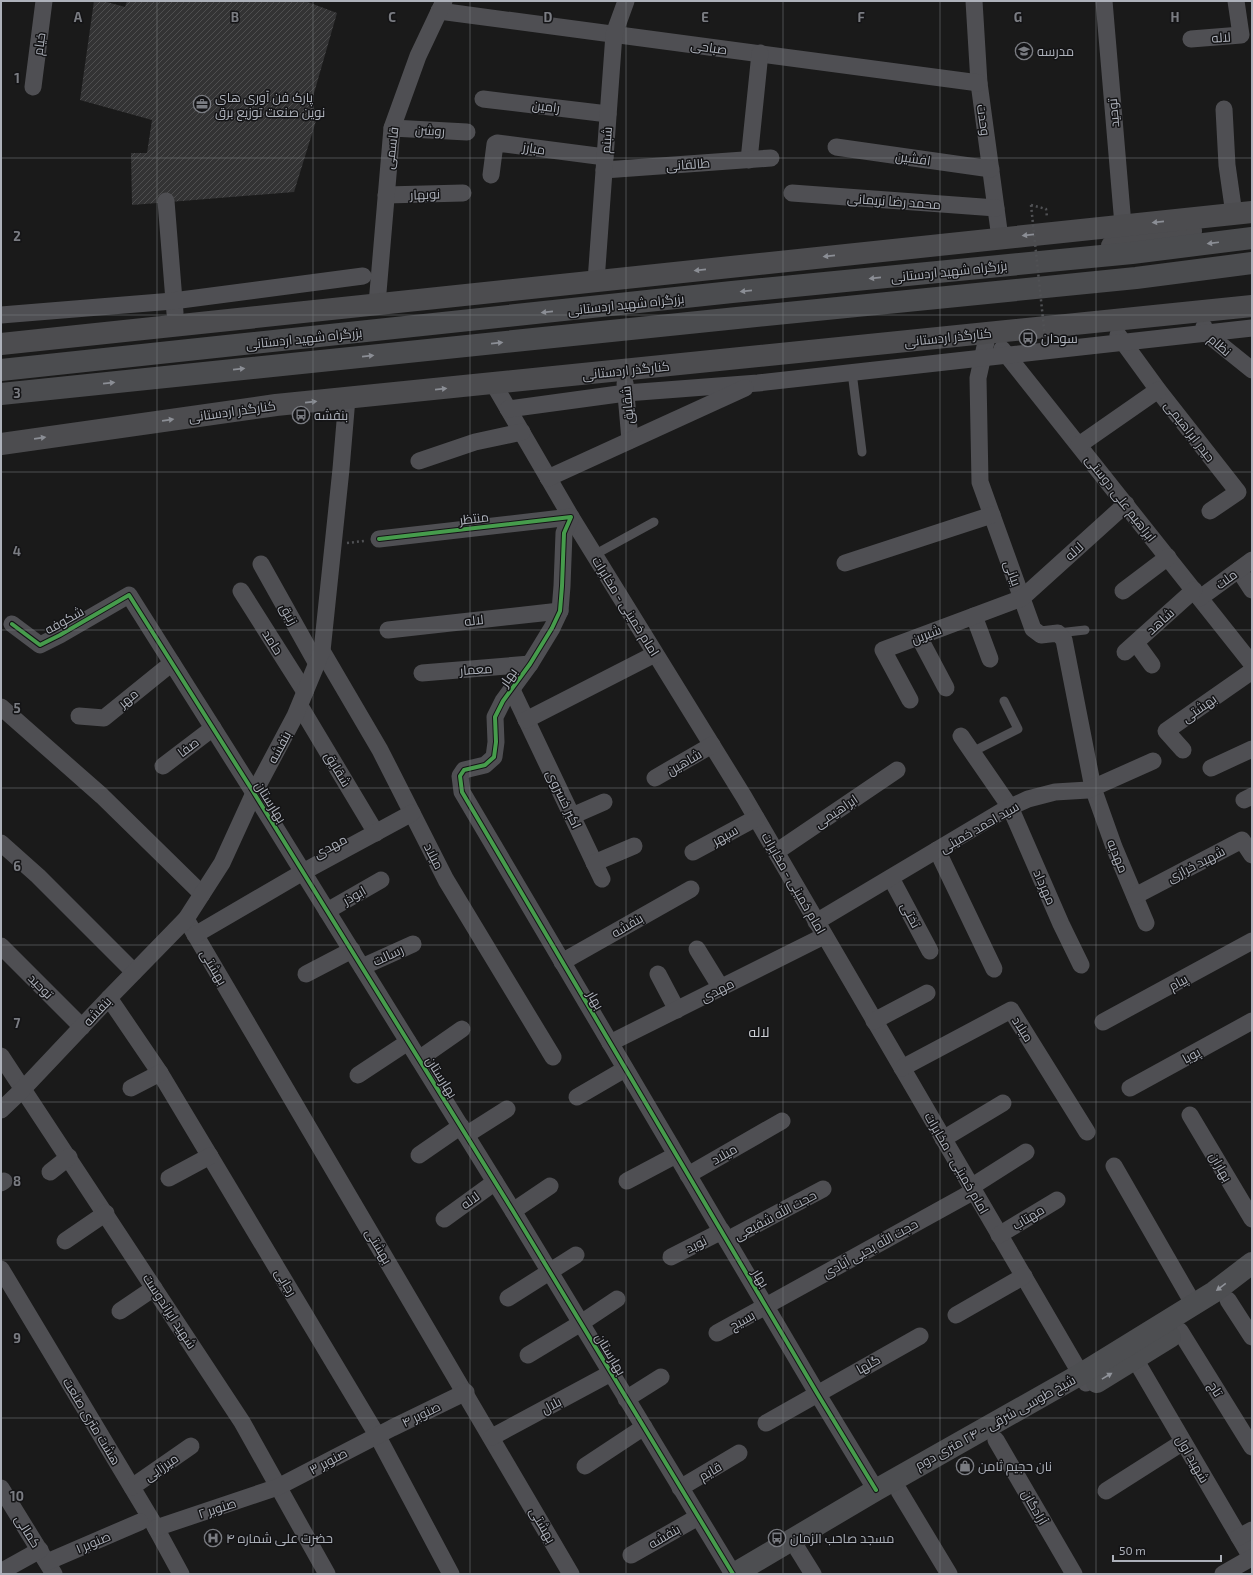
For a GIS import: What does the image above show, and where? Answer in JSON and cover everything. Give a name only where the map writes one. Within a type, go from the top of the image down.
[{"type":"highway","name":"بزرگراه شهید اردستانی","points":[[1,370],[725,293],[1132,253],[1252,238]]},
{"type":"highway","name":"بزرگراه شهید اردستانی","points":[[1,394],[1136,278],[1252,263]]},
{"type":"highway","points":[[1,355],[78,348],[363,332]]},
{"type":"highway","points":[[1,401],[77,386]]},
{"type":"main road","points":[[1,344],[1243,213]]},
{"type":"main road","points":[[1020,264],[1210,227],[1243,213]]},
{"type":"main road","name":"کنارگذر اردستانی","points":[[1,444],[276,405],[1252,306]]},
{"type":"main road","name":"شیخ طوسی شرقی - ۲۴ متری دوم","points":[[757,1574],[899,1491],[996,1440],[1219,1289],[1252,1263]]},
{"type":"main road","name":"شیخ طوسی شرقی - ۲۴ متری دوم","points":[[733,1574],[876,1490],[1085,1381],[1135,1360],[1228,1300],[1252,1282]]},
{"type":"street","name":"خیام","points":[[33,87],[44,1]]},
{"type":"street","name":"شبنم","points":[[596,281],[614,34],[626,1]]},
{"type":"street","name":"وحدت","points":[[974,1],[979,82],[1000,238]]},
{"type":"street","name":"توحید","points":[[1104,1],[1123,226]]},
{"type":"street","name":"لاله","points":[[1191,39],[1241,35],[1236,1]]},
{"type":"street","name":"صباحی","points":[[442,6],[614,34],[979,82]]},
{"type":"street","name":"قاسمی","points":[[376,304],[392,128],[418,56],[442,6]]},
{"type":"street","points":[[749,160],[760,53]]},
{"type":"street","name":"رامین","points":[[483,99],[608,114]]},
{"type":"street","points":[[1224,109],[1228,165],[1243,213]]},
{"type":"street","name":"روشن","points":[[392,128],[467,132]]},
{"type":"street","name":"مبارز","points":[[491,175],[495,144],[497,143],[604,163]]},
{"type":"street","name":"افشین","points":[[836,147],[991,169]]},
{"type":"street","name":"طالقانی","points":[[604,163],[749,160],[771,158]]},
{"type":"street","name":"نوبهار","points":[[386,195],[463,193]]},
{"type":"street","name":"محمد رضا نریمانی","points":[[792,193],[996,208]]},
{"type":"street","points":[[166,201],[176,325]]},
{"type":"street","points":[[1,315],[173,301],[363,276]]},
{"type":"street","name":"نظام","points":[[1199,312],[1206,333],[1252,370]]},
{"type":"street","name":"حیدر ابراهیمی","points":[[1107,321],[1158,390],[1238,492],[1210,511]]},
{"type":"street","points":[[508,409],[626,393],[758,383],[1252,328]]},
{"type":"street","name":"ابراهیم علی دوستی","points":[[988,333],[1079,445],[1252,664]]},
{"type":"street","name":"بیانی","points":[[988,333],[978,378],[980,482],[1033,630],[1041,635],[1058,633]]},
{"type":"street","points":[[844,348],[852,372]]},
{"type":"street","name":"شقایق","points":[[624,370],[630,440]]},
{"type":"street","name":"امام خمینی - مخابرات","points":[[493,383],[571,517],[756,818],[1085,1381]]},
{"type":"street","points":[[548,478],[758,383]]},
{"type":"street","points":[[1079,445],[1158,390]]},
{"type":"street","name":"بنفشه","points":[[1,1110],[186,919],[222,863],[254,793],[302,699],[319,658],[333,546],[347,398]]},
{"type":"street","points":[[419,461],[475,442],[522,432]]},
{"type":"street","name":"لاله","points":[[1022,598],[1126,504]]},
{"type":"street","points":[[845,564],[992,515]]},
{"type":"street","name":"منتظر","points":[[379,539],[571,517]]},
{"type":"street","name":"بهار","points":[[571,517],[564,533],[560,611],[552,628],[530,664],[495,717],[496,742],[494,757],[485,765],[464,770],[460,776],[462,792],[610,1044],[876,1490]]},
{"type":"street","points":[[1123,591],[1168,557]]},
{"type":"street","name":"زنبق","points":[[261,564],[319,658]]},
{"type":"street","points":[[1245,565],[1252,590]]},
{"type":"street","name":"ملت","points":[[1197,594],[1245,565]]},
{"type":"street","name":"حامد","points":[[241,591],[302,699]]},
{"type":"street","name":"شاهد","points":[[1152,665],[1130,647],[1197,594]]},
{"type":"street","name":"شکوفه","points":[[12,624],[40,645],[128,595]]},
{"type":"street","name":"بهارستان","points":[[128,595],[352,950],[513,1211],[733,1574]]},
{"type":"street","name":"شیرین","points":[[910,700],[883,650],[1022,598]]},
{"type":"street","name":"لاله","points":[[388,630],[560,611]]},
{"type":"street","points":[[974,616],[990,659]]},
{"type":"street","points":[[1058,633],[1064,640],[1093,788]]},
{"type":"street","points":[[919,637],[946,688]]},
{"type":"street","points":[[526,720],[655,654]]},
{"type":"street","name":"میلاد","points":[[319,658],[380,750],[446,880],[553,1057]]},
{"type":"street","name":"مهر","points":[[79,716],[104,718],[172,663]]},
{"type":"street","name":"معمار","points":[[422,673],[530,664]]},
{"type":"street","name":"بهشتی","points":[[1183,750],[1166,731],[1252,671]]},
{"type":"street","name":"اکبر خسروی","points":[[512,690],[602,879]]},
{"type":"street","name":"شقایق","points":[[302,699],[376,833]]},
{"type":"street","points":[[1,707],[102,796],[202,894]]},
{"type":"street","name":"صفا","points":[[163,766],[213,728]]},
{"type":"street","name":"مهرداد","points":[[961,736],[1010,807],[1061,924],[1081,965]]},
{"type":"street","name":"شاهین","points":[[655,778],[712,745]]},
{"type":"street","points":[[1210,768],[1252,749]]},
{"type":"street","name":"سید احمد خمینی","points":[[820,929],[891,878],[1010,807],[1028,799],[1055,792],[1088,790],[1153,761]]},
{"type":"street","name":"ابراهیمی","points":[[776,852],[897,770]]},
{"type":"street","name":"مهدیه","points":[[1093,788],[1114,847],[1146,923]]},
{"type":"street","points":[[572,816],[604,802]]},
{"type":"street","name":"مهدی","points":[[195,935],[303,872],[412,813]]},
{"type":"street","name":"سپهر","points":[[694,852],[756,818]]},
{"type":"street","name":"شهید خرازی","points":[[1134,896],[1242,840],[1252,855]]},
{"type":"street","points":[[1,843],[38,876],[134,972]]},
{"type":"street","points":[[594,863],[634,846]]},
{"type":"street","points":[[937,850],[994,969]]},
{"type":"street","name":"تختی","points":[[891,878],[930,951]]},
{"type":"street","name":"ابوذر","points":[[327,911],[381,880]]},
{"type":"street","name":"بنفشه","points":[[562,962],[691,889]]},
{"type":"street","name":"بهشتی","points":[[186,919],[572,1574]]},
{"type":"street","name":"مهدی","points":[[610,1044],[721,988],[820,929]]},
{"type":"street","name":"پیام","points":[[1103,1022],[1252,941]]},
{"type":"street","name":"رسالت","points":[[362,967],[413,944]]},
{"type":"street","name":"توحید","points":[[1,946],[82,1027]]},
{"type":"street","points":[[697,949],[721,988]]},
{"type":"street","points":[[306,974],[352,950]]},
{"type":"street","points":[[658,974],[677,1010]]},
{"type":"street","points":[[874,1021],[927,993]]},
{"type":"street","name":"رجایی","points":[[109,998],[160,1073],[377,1436],[451,1574]]},
{"type":"street","name":"میلاد","points":[[902,1068],[1011,1010],[1087,1132]]},
{"type":"street","name":"پویا","points":[[1130,1088],[1252,1021]]},
{"type":"street","points":[[419,1059],[462,1029]]},
{"type":"street","points":[[358,1075],[408,1042]]},
{"type":"street","name":"شهید ایراندوست","points":[[1,1056],[106,1213],[242,1422],[327,1574]]},
{"type":"street","points":[[577,1097],[625,1069]]},
{"type":"street","points":[[131,1088],[160,1073]]},
{"type":"street","points":[[944,1139],[1003,1103]]},
{"type":"street","points":[[419,1155],[507,1109]]},
{"type":"street","name":"بهاران","points":[[1190,1115],[1252,1220]]},
{"type":"street","name":"میلاد","points":[[688,1175],[782,1121]]},
{"type":"street","name":"حجت الله یحیی آبادی","points":[[766,1306],[973,1189],[1026,1152]]},
{"type":"street","points":[[627,1181],[676,1155]]},
{"type":"street","points":[[169,1178],[210,1156]]},
{"type":"street","points":[[50,1172],[69,1158]]},
{"type":"street","points":[[1114,1166],[1194,1305]]},
{"type":"street","name":"لاله","points":[[444,1219],[495,1182]]},
{"type":"street","points":[[513,1211],[550,1186]]},
{"type":"street","name":"حجت الله شفیعی","points":[[724,1236],[823,1189]]},
{"type":"street","name":"مهتاب","points":[[1000,1235],[1057,1200]]},
{"type":"street","points":[[66,1241],[106,1213]]},
{"type":"street","name":"نوید","points":[[671,1257],[724,1236]]},
{"type":"street","points":[[508,1298],[576,1256]]},
{"type":"street","name":"هشت متری صنعت","points":[[1,1269],[132,1487],[181,1574]]},
{"type":"street","points":[[956,1314],[1024,1276]]},
{"type":"street","points":[[120,1311],[154,1288]]},
{"type":"street","points":[[528,1355],[617,1299]]},
{"type":"street","points":[[1228,1300],[1252,1337]]},
{"type":"street","name":"بسیج","points":[[717,1333],[766,1306]]},
{"type":"street","name":"تاج","points":[[1180,1331],[1252,1447]]},
{"type":"street","name":"گلها","points":[[766,1423],[920,1336]]},
{"type":"street","name":"شهید اول","points":[[1135,1360],[1183,1442],[1246,1533],[1252,1558]]},
{"type":"street","name":"بلال","points":[[492,1437],[611,1373]]},
{"type":"street","points":[[626,1399],[661,1377]]},
{"type":"street","name":"صنوبر ۴","points":[[377,1436],[466,1392]]},
{"type":"street","points":[[585,1466],[644,1427]]},
{"type":"street","name":"صنوبر ۳","points":[[278,1487],[377,1436]]},
{"type":"street","name":"آزادگان","points":[[996,1440],[1074,1574]]},
{"type":"street","points":[[1106,1491],[1183,1442]]},
{"type":"street","name":"میرزایی","points":[[132,1487],[191,1446]]},
{"type":"street","name":"قایم","points":[[680,1488],[739,1453]]},
{"type":"street","name":"صنوبر ۲","points":[[156,1528],[278,1487]]},
{"type":"street","name":"کمالی","points":[[1,1488],[47,1562]]},
{"type":"street","points":[[899,1491],[949,1574]]},
{"type":"street","name":"بنفشه","points":[[631,1555],[698,1517]]},
{"type":"street","name":"صنوبر ۱","points":[[4,1570],[47,1562],[140,1522]]},
{"type":"street","points":[[798,1550],[813,1574]]},
{"type":"street","points":[[1223,1574],[1252,1558]]},
{"type":"lane","points":[[852,372],[862,452]]},
{"type":"lane","points":[[594,555],[654,522]]},
{"type":"lane","points":[[1058,633],[1085,630]]},
{"type":"lane","points":[[972,752],[1018,729],[1004,701]]},
{"type":"path","points":[[1045,338],[1031,205],[1046,209]]},
{"type":"path","points":[[333,546],[379,539]]},
{"type":"building","name":"پارک فن آوری های نوین صنعت توزیع برق","points":[[94,1],[103,1],[125,7],[127,1],[305,1],[337,13],[310,107],[319,111],[294,192],[132,205],[131,153],[147,153],[152,120],[80,100]]},
{"type":"cycle path","points":[[379,539],[571,517],[564,533],[560,611],[552,628],[530,664],[503,701],[495,717],[496,742],[494,757],[485,765],[464,770],[460,776],[462,792],[817,1393],[876,1490]]},
{"type":"cycle path","points":[[12,624],[40,645],[129,595],[254,793],[513,1211],[733,1574]]},
{"type":"place","name":"مدرسه","points":[[1024,51]]},
{"type":"place","name":"پارک فن آوری های نوین صنعت توزیع برق","points":[[202,104]]},
{"type":"place","name":"سودان","points":[[1028,338]]},
{"type":"place","name":"بنفشه","points":[[301,415]]},
{"type":"place","name":"نان حجیم ثامن","points":[[965,1466]]},
{"type":"place","name":"حضرت علی شماره ۴","points":[[213,1538]]},
{"type":"place","name":"مسجد صاحب الزمان","points":[[777,1538]]},
{"type":"district","name":"لاله","points":[[759,1031]]}]
